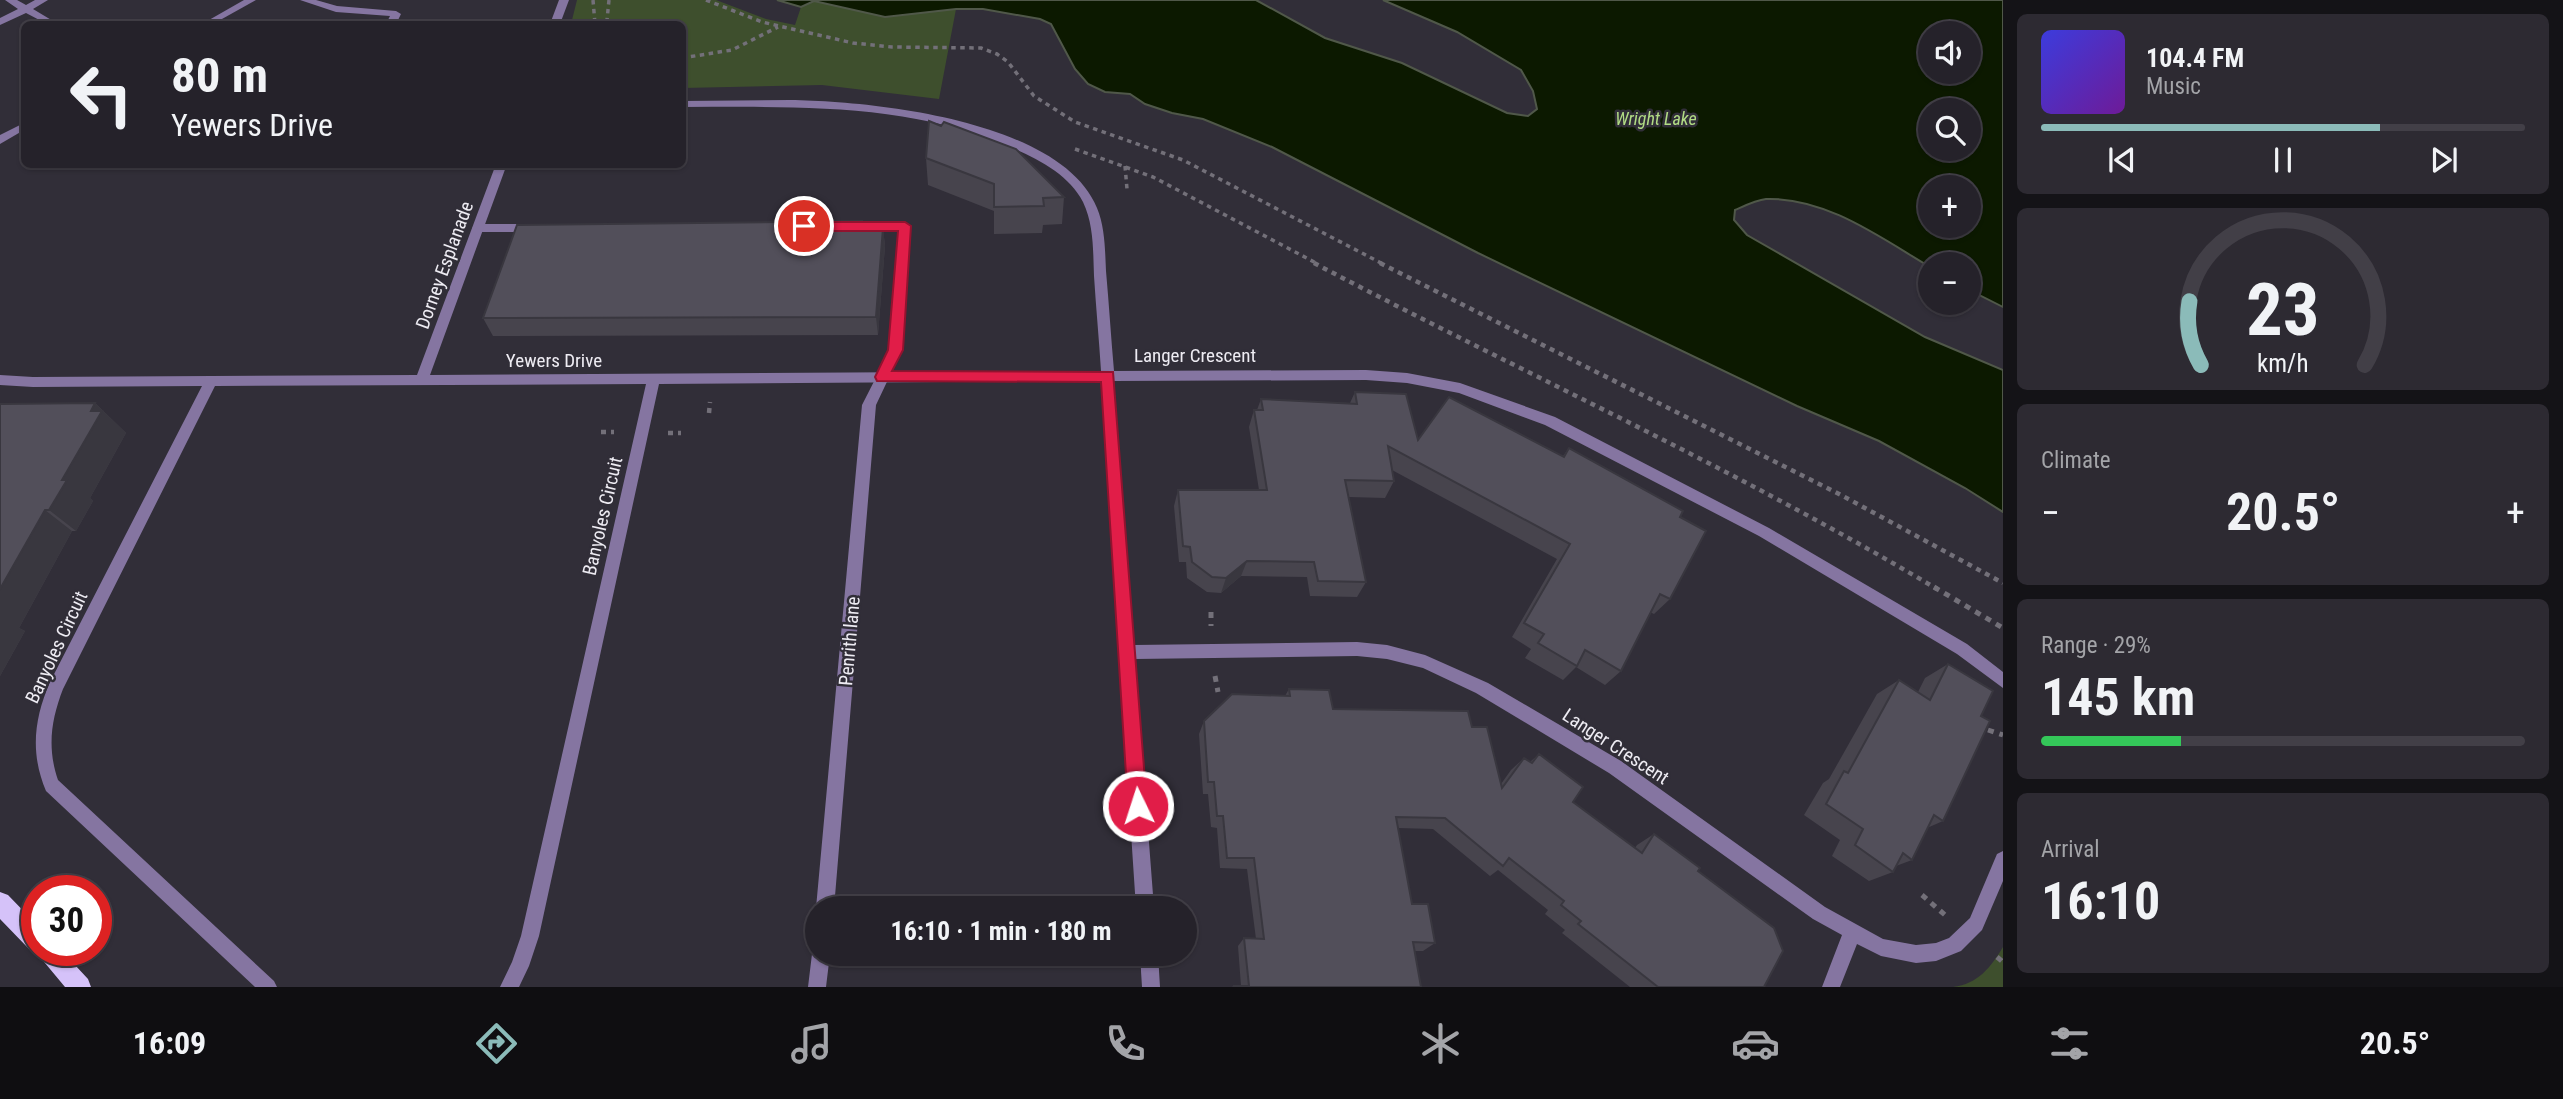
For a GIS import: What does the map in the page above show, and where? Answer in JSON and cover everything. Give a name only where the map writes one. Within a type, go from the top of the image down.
[{"type":"main road","points":[[0,903],[21,925]]},
{"type":"main road","points":[[61,966],[80,987]]},
{"type":"street","points":[[10,0],[48,21]]},
{"type":"street","points":[[0,22],[43,0]]},
{"type":"street","points":[[212,21],[251,0]]},
{"type":"street","points":[[305,0],[336,9],[396,14],[392,21]]},
{"type":"street","points":[[556,21],[564,0]]},
{"type":"street","points":[[686,104],[818,104],[892,110],[929,118],[1016,145],[1057,166],[1084,192],[1095,218],[1144,896]]},
{"type":"street","points":[[0,140],[21,128]]},
{"type":"street","name":"Dorney Esplanade","points":[[422,379],[500,168]]},
{"type":"street","name":"Penrith lane","points":[[826,896],[869,405],[896,350],[905,226],[829,226]]},
{"type":"street","points":[[478,228],[542,228]]},
{"type":"street","name":"Langer Crescent","points":[[1108,376],[1366,375],[1407,378],[1460,388],[1497,400],[1550,421],[1764,532],[1962,649],[2003,681]]},
{"type":"street","name":"Yewers Drive","points":[[0,380],[33,382],[1108,376]]},
{"type":"street","name":"Banyoles Circuit","points":[[509,987],[520,966],[530,936],[654,378]]},
{"type":"street","name":"Banyoles Circuit","points":[[212,380],[56,687],[48,706],[40,745],[52,785],[268,987]]},
{"type":"street","name":"Langer Crescent","points":[[1126,652],[1357,649],[1387,652],[1434,665],[1482,688],[1615,767],[1819,913],[1881,947],[1916,954],[1936,952],[1955,945],[1976,924],[2003,860]]},
{"type":"street","points":[[1831,987],[1852,933]]},
{"type":"street","points":[[817,987],[820,966]]},
{"type":"street","points":[[1150,966],[1151,987]]},
{"type":"path","points":[[593,0],[594,21]]},
{"type":"path","points":[[608,21],[609,0]]},
{"type":"path","points":[[706,0],[779,27],[853,43],[892,47],[981,48],[997,54],[1008,62],[1034,96],[1075,122],[1174,155],[1429,288],[1841,495],[2003,583]]},
{"type":"path","points":[[686,58],[730,52],[779,27]]},
{"type":"path","points":[[1064,146],[1125,165],[1164,183],[1402,309],[1743,480],[1847,536],[2003,628]]},
{"type":"path","points":[[1125,165],[1127,189]]},
{"type":"path","points":[[1215,672],[1218,692]]},
{"type":"path","points":[[1988,730],[2003,735]]},
{"type":"path","points":[[1922,895],[1948,918]]},
{"type":"path","points":[[1997,957],[2003,962]]},
{"type":"shaded area","points":[[577,0],[716,0],[766,19],[795,25],[801,7],[814,1],[885,17],[956,9],[939,99],[822,85],[686,88],[686,21],[572,21]]},
{"type":"shaded area","points":[[2003,947],[2003,987],[1953,987],[1977,978],[1994,961]]},
{"type":"water","name":"Wright Lake","points":[[777,0],[1256,0],[1325,38],[1402,63],[1507,113],[1528,116],[1537,109],[1533,91],[1521,70],[1457,32],[1383,0],[2003,0],[2003,307],[1981,296],[1981,252],[1918,252],[1918,260],[1852,221],[1810,205],[1788,200],[1766,199],[1750,203],[1735,210],[1734,220],[1747,235],[1925,337],[2003,370],[2003,512],[1879,441],[1797,406],[1478,253],[1272,147],[1203,119],[1145,104],[1130,94],[1105,92],[1088,84],[1075,69],[1051,24],[1040,19],[983,9],[956,9],[885,17],[814,1],[801,7]]},
{"type":"building","points":[[929,121],[941,126],[944,122],[1016,149],[1064,197],[1043,198],[1044,206],[994,207],[994,184],[926,158]]},
{"type":"building","points":[[862,221],[862,228],[883,228],[876,317],[483,318],[517,225]]},
{"type":"building","points":[[1355,392],[1406,394],[1418,440],[1449,397],[1564,457],[1569,448],[1683,511],[1680,517],[1706,531],[1670,599],[1660,594],[1621,671],[1585,650],[1577,666],[1538,643],[1544,634],[1524,623],[1570,544],[1388,446],[1394,481],[1345,480],[1366,582],[1318,581],[1314,562],[1247,561],[1226,578],[1212,577],[1192,562],[1190,547],[1183,546],[1178,490],[1267,490],[1254,410],[1263,410],[1261,399],[1357,404]]},
{"type":"building","points":[[95,403],[91,411],[102,411],[62,480],[67,480],[49,510],[45,510],[0,589],[0,404]]},
{"type":"building","points":[[1948,664],[1993,691],[1981,716],[1990,721],[1943,821],[1934,815],[1912,860],[1903,853],[1893,872],[1855,845],[1863,829],[1826,804],[1844,771],[1848,773],[1899,680],[1930,700]]},
{"type":"building","points":[[1289,689],[1329,690],[1333,709],[1468,711],[1472,727],[1487,727],[1502,788],[1524,758],[1532,763],[1539,754],[1583,787],[1573,802],[1642,853],[1654,834],[1774,928],[1783,951],[1764,987],[1658,987],[1578,924],[1581,921],[1561,905],[1564,901],[1509,858],[1503,866],[1445,818],[1396,817],[1412,904],[1428,904],[1435,943],[1413,942],[1421,987],[1234,987],[1249,986],[1244,938],[1264,939],[1254,858],[1227,858],[1223,816],[1217,816],[1214,782],[1208,782],[1204,721],[1232,694],[1290,696]]},
{"type":"route","points":[[804,226],[905,226],[896,350],[882,377],[1108,376],[1138,806]]}]
